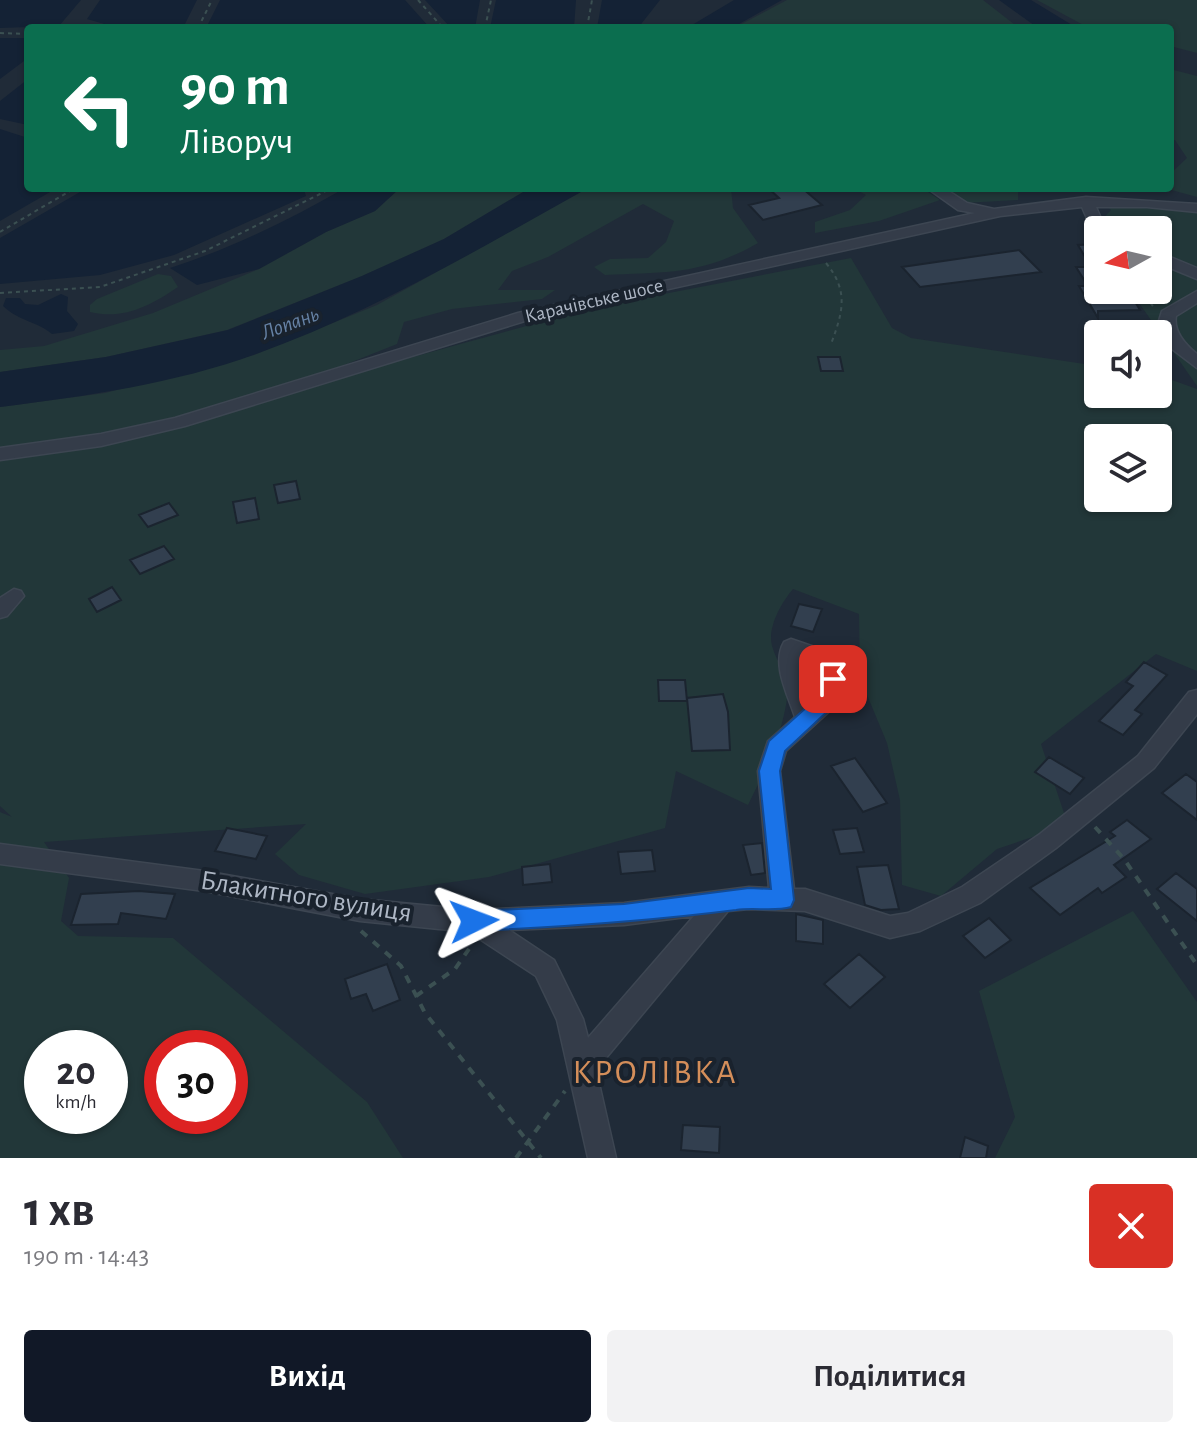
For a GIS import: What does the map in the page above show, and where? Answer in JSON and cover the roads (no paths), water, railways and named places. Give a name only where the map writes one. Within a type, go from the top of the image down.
[{"type":"street","points":[[940,192],[963,207],[1000,212]]},
{"type":"street","name":"Карачівське шосе","points":[[0,454],[101,440],[179,422],[524,316],[1000,212],[1119,200],[1197,208]]},
{"type":"street","points":[[1086,201],[1093,216]]},
{"type":"street","points":[[1172,262],[1197,274]]},
{"type":"street","points":[[1197,296],[1168,314],[1166,324],[1178,346],[1197,363]]},
{"type":"street","name":"Блакитного вулиця","points":[[0,854],[204,881],[360,910],[474,921],[624,914],[749,898],[805,900],[847,911],[872,924],[890,927],[911,923],[971,895],[1082,814],[1146,762],[1197,698]]},
{"type":"street","points":[[783,900],[769,771],[776,747],[807,719]]},
{"type":"street","points":[[580,1068],[721,902]]},
{"type":"street","points":[[474,921],[545,968],[570,1019],[602,1158]]},
{"type":"water","points":[[0,0],[81,0],[61,24],[24,24],[24,27],[0,28]]},
{"type":"water","points":[[100,0],[197,0],[185,24],[104,24],[87,19]]},
{"type":"water","points":[[220,0],[405,0],[426,24],[208,24]]},
{"type":"water","points":[[425,0],[480,0],[476,24],[447,24]]},
{"type":"water","points":[[496,0],[576,0],[574,24],[491,24]]},
{"type":"water","points":[[602,0],[660,0],[641,24],[598,24]]},
{"type":"water","points":[[734,0],[782,0],[739,24],[694,24]]},
{"type":"water","points":[[999,0],[1031,0],[1070,24],[1032,24]]},
{"type":"water","points":[[0,38],[24,38],[24,61],[0,79]]},
{"type":"water","points":[[24,82],[24,124],[0,119],[0,101]]},
{"type":"water","points":[[0,129],[24,137],[24,192],[50,192],[0,221]]},
{"type":"water","points":[[80,192],[305,192],[306,196],[174,255],[100,275],[0,284],[0,238]]},
{"type":"water","points":[[338,192],[396,192],[375,211],[326,232],[259,269],[197,285],[170,268],[216,252]]},
{"type":"water","name":"Лопань","points":[[523,192],[581,192],[384,299],[256,354],[162,381],[0,407],[0,372],[106,357],[228,330],[444,239]]},
{"type":"water","points":[[61,294],[68,297],[67,311],[78,324],[74,331],[52,334],[3,306],[6,298],[20,298],[25,304],[38,305]]},
{"type":"district","name":"КРОЛІВКА","points":[[655,1073]]}]
